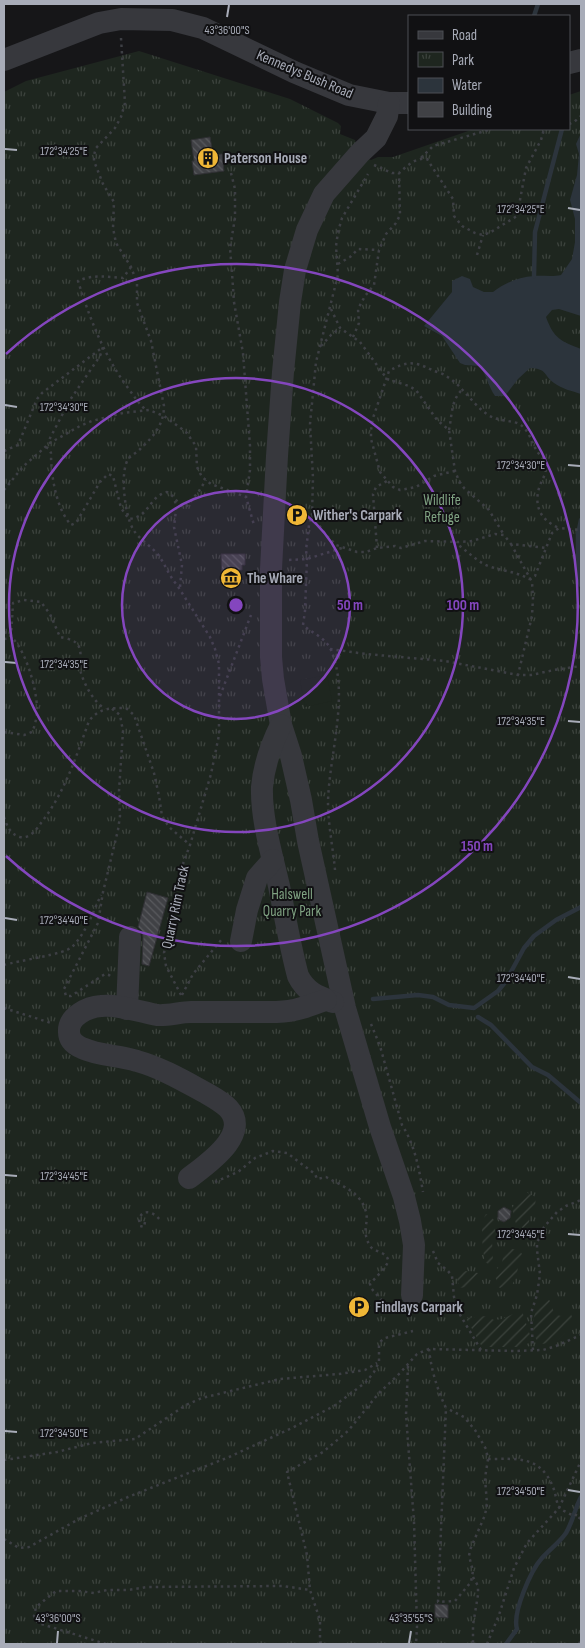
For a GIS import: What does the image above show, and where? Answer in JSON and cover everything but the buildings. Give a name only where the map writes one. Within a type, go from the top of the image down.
[{"type":"street","name":"Kennedys Bush Road","points":[[4,60],[99,23],[133,13],[203,28],[349,95],[399,103]]},
{"type":"street","points":[[399,103],[387,116],[376,138],[360,153],[324,194],[307,230],[295,270],[283,372],[273,533],[271,657],[281,725],[291,756],[301,800],[335,1004],[380,1127],[404,1197],[410,1221],[414,1245],[412,1294]]},
{"type":"street","points":[[281,725],[268,754],[262,788],[263,805],[273,860],[298,976],[308,991],[335,1004]]},
{"type":"street","points":[[233,938],[247,910],[257,878],[273,860]]},
{"type":"street","points":[[118,1007],[130,937]]},
{"type":"street","points":[[195,1173],[220,1152],[231,1138],[234,1130],[234,1120],[231,1112],[191,1085],[155,1067],[81,1048],[69,1038],[68,1030],[74,1019],[83,1012],[93,1008],[118,1007],[160,1015],[185,1004],[294,1010],[335,1004]]},
{"type":"path","points":[[129,519],[124,485],[127,463],[129,458],[142,448],[158,430],[164,416],[151,341],[138,303],[137,283],[131,267],[116,243],[113,228],[114,202],[103,184],[94,161],[94,155],[96,148],[115,128],[125,103],[122,52],[133,13]]},
{"type":"path","points":[[570,124],[581,116]]},
{"type":"path","points":[[336,877],[328,803],[339,691],[337,671],[330,649],[323,640],[302,625],[302,621],[305,611],[308,525],[312,514],[313,478],[310,424],[316,362],[338,275],[336,246],[342,218],[357,191],[375,165],[392,173],[399,173],[408,165],[421,158],[433,146],[489,130]]},
{"type":"path","points":[[421,158],[426,159],[452,199],[454,216],[462,226],[483,235],[517,216],[526,168],[541,140],[544,130]]},
{"type":"path","points":[[232,173],[235,189],[230,248],[250,446],[250,470],[246,497],[257,533],[273,533]]},
{"type":"path","points":[[353,337],[359,323],[358,308],[374,285],[379,250],[386,234],[396,223],[400,215],[399,173]]},
{"type":"path","points":[[477,255],[483,235]]},
{"type":"path","points":[[338,264],[350,257],[358,249],[379,250]]},
{"type":"path","points":[[131,267],[123,278],[96,276],[86,277],[78,281],[103,347],[138,403],[146,410],[164,416],[186,432],[196,446],[196,467],[202,477],[211,484],[246,497]]},
{"type":"path","points":[[330,308],[340,328],[360,342],[387,379],[416,390],[438,420],[449,430]]},
{"type":"path","points":[[320,348],[340,328]]},
{"type":"path","points":[[47,445],[70,400],[100,356],[103,347]]},
{"type":"path","points":[[4,451],[18,445],[37,399],[42,393],[103,347]]},
{"type":"path","points":[[455,471],[434,476],[410,489],[400,490],[386,481],[380,472],[371,440],[373,418],[389,371],[407,363],[416,362],[446,376],[488,414],[499,421],[519,424],[531,438],[536,450],[546,464],[546,472],[538,493],[538,503],[542,518],[549,524],[559,528],[581,530]]},
{"type":"path","points":[[462,390],[457,394],[453,406],[449,430],[455,471],[464,488],[489,510],[532,582],[532,616],[518,675]]},
{"type":"path","points":[[4,490],[38,452],[80,426],[123,413],[146,410]]},
{"type":"path","points":[[47,445],[51,453],[54,484],[59,503],[70,524],[74,525],[76,523],[100,482],[108,474],[113,476],[121,508],[129,519],[134,531],[158,555],[210,637],[219,664],[219,702]]},
{"type":"path","points":[[129,519],[136,519],[143,515],[156,497],[167,492],[174,496],[182,506],[187,506],[206,480]]},
{"type":"path","points":[[377,548],[373,494],[376,487],[386,481]]},
{"type":"path","points":[[175,498],[174,527],[182,566],[180,589]]},
{"type":"path","points":[[312,514],[331,541],[342,548],[357,552],[395,546],[401,548],[425,541],[472,541],[495,534],[504,534]]},
{"type":"path","points":[[530,579],[535,576],[552,533],[559,528]]},
{"type":"path","points":[[453,542],[490,567],[520,574],[530,579]]},
{"type":"path","points":[[510,544],[546,548]]},
{"type":"path","points":[[308,559],[342,548]]},
{"type":"path","points":[[12,638],[13,603],[24,600],[41,602],[50,614],[60,637],[76,642],[79,646],[80,672],[98,704],[105,709]]},
{"type":"path","name":"Quarry Rim Track","points":[[185,1004],[166,966],[164,953],[180,872],[211,774],[219,735],[219,702],[221,692],[253,610]]},
{"type":"path","points":[[4,632],[12,638],[24,658],[32,681],[37,711],[32,732],[24,735],[4,732]]},
{"type":"path","points":[[4,639],[12,638]]},
{"type":"path","points":[[330,649],[445,661],[518,675],[531,675],[581,666]]},
{"type":"path","points":[[111,708],[120,715],[124,731],[119,791],[120,816],[96,929],[64,989],[66,996],[71,996],[105,974],[109,975],[118,1007]]},
{"type":"path","points":[[4,817],[10,831],[14,835],[26,837],[30,835],[51,810],[66,783],[89,721],[94,715],[105,709],[126,708],[134,715],[154,773],[162,816],[169,827],[190,845]]},
{"type":"path","points":[[4,965],[24,959],[61,953],[72,948],[85,929],[103,892]]},
{"type":"path","points":[[185,1004],[193,974],[233,938]]},
{"type":"path","points":[[4,1008],[47,1022],[70,1025]]},
{"type":"path","points":[[370,1023],[380,1046],[402,1125],[409,1136],[416,1156],[425,1198]]},
{"type":"path","points":[[195,1173],[202,1176],[207,1182],[216,1182],[238,1172],[264,1153],[274,1150],[287,1153],[315,1174],[317,1179],[326,1177],[357,1194],[366,1212],[364,1230],[370,1245],[373,1250],[388,1257],[386,1266],[370,1284],[371,1288],[383,1302]]},
{"type":"path","points":[[533,1350],[530,1313],[540,1274],[537,1243],[544,1227],[550,1220],[562,1209],[581,1200]]},
{"type":"path","points":[[145,1222],[144,1227],[140,1226],[141,1217],[145,1212],[150,1211],[156,1214],[160,1220]]},
{"type":"path","points":[[432,1244],[438,1263],[452,1276],[454,1298],[459,1313],[481,1350]]},
{"type":"path","points":[[4,1539],[19,1548],[29,1547],[66,1525],[95,1511],[292,1428],[334,1406],[366,1382],[374,1372],[378,1362],[381,1341],[385,1338],[413,1331]]},
{"type":"path","points":[[320,1644],[320,1620],[310,1590],[307,1555],[287,1472],[323,1452],[348,1431],[379,1393],[418,1354],[429,1349],[533,1350],[556,1346],[581,1335]]},
{"type":"path","points":[[429,1349],[431,1365],[446,1408],[438,1602],[456,1602],[473,1577]]},
{"type":"path","points":[[4,1460],[57,1452],[92,1443],[135,1439],[186,1405],[202,1398],[280,1379],[365,1370],[378,1362]]},
{"type":"path","points":[[408,1365],[406,1415],[414,1522],[416,1644]]},
{"type":"path","points":[[446,1408],[464,1417],[470,1423],[486,1449],[488,1459],[485,1478],[487,1504],[485,1515],[472,1544],[469,1556],[473,1577],[478,1586],[472,1625],[474,1644]]},
{"type":"path","points":[[488,1459],[521,1460],[536,1464],[550,1480],[559,1508],[566,1513],[581,1518]]},
{"type":"path","points":[[487,1644],[499,1616],[514,1568],[527,1543],[559,1508],[581,1461]]},
{"type":"path","points":[[106,1644],[38,1623],[34,1616],[36,1607],[56,1591],[94,1593],[107,1590],[128,1590],[147,1587],[283,1586],[310,1590]]},
{"type":"path","points":[[90,1639],[90,1644]]},
{"type":"path","points":[[580,1644],[581,1640]]},
{"type":"green space","name":"Halswell Quarry Park","points":[[139,51],[290,99],[338,123],[341,126],[340,134],[355,140],[362,155],[371,160],[378,157],[393,157],[471,130],[570,130],[570,95],[581,91],[581,1644],[4,1644],[4,92],[26,81]]},
{"type":"green space","points":[[327,675],[332,701],[305,707],[300,680]]},
{"type":"green space","points":[[526,1192],[535,1197],[535,1202],[529,1215],[529,1224],[523,1228],[516,1224],[512,1208]]},
{"type":"green space","points":[[486,1214],[495,1221],[495,1235],[492,1240],[493,1262],[490,1265],[485,1262],[483,1244],[482,1230]]},
{"type":"green space","points":[[507,1250],[519,1250],[522,1254],[517,1275],[510,1287],[500,1288],[497,1286],[494,1273],[502,1264],[503,1255]]},
{"type":"green space","points":[[466,1271],[478,1273],[480,1279],[473,1281],[466,1287],[460,1288],[457,1279],[459,1273]]},
{"type":"green space","points":[[547,1299],[552,1302],[556,1314],[561,1316],[568,1313],[571,1314],[574,1323],[559,1339],[552,1343],[540,1344],[534,1333],[533,1320],[538,1307]]},
{"type":"green space","points":[[522,1311],[531,1338],[529,1343],[519,1347],[482,1347],[466,1318],[486,1316],[494,1320],[502,1319]]},
{"type":"water","points":[[581,133],[581,316],[559,309],[552,310],[546,317],[555,335],[568,344],[581,349],[581,394],[560,387],[543,371],[530,368],[518,379],[505,396],[495,396],[479,366],[460,363],[442,336],[424,326],[452,292],[452,281],[462,276],[470,279],[473,287],[484,292],[493,292],[517,279],[561,275],[572,259],[575,242],[575,219],[570,200],[577,175],[579,154],[576,144]]},
{"type":"waterway","points":[[534,15],[538,4]]},
{"type":"waterway","points":[[534,276],[535,232],[562,130]]},
{"type":"waterway","points":[[581,520],[578,534],[578,579],[581,585]]},
{"type":"waterway","points":[[373,999],[418,995],[433,997],[449,1005],[474,1008],[498,991],[506,981],[524,948],[534,936],[556,920],[581,907]]},
{"type":"waterway","points":[[478,1017],[491,1025],[532,1067],[548,1075],[581,1103]]},
{"type":"waterway","points":[[506,1644],[517,1629],[517,1613],[533,1572],[542,1558],[566,1533],[581,1497]]},
{"type":"place","name":"Paterson House","points":[[208,158]]},
{"type":"place","name":"Wither's Carpark","points":[[297,515]]},
{"type":"place","name":"The Whare","points":[[231,578]]},
{"type":"place","name":"Findlays Carpark","points":[[359,1307]]},
{"type":"park label","name":"Wildlife Refuge","points":[[442,508]]}]
